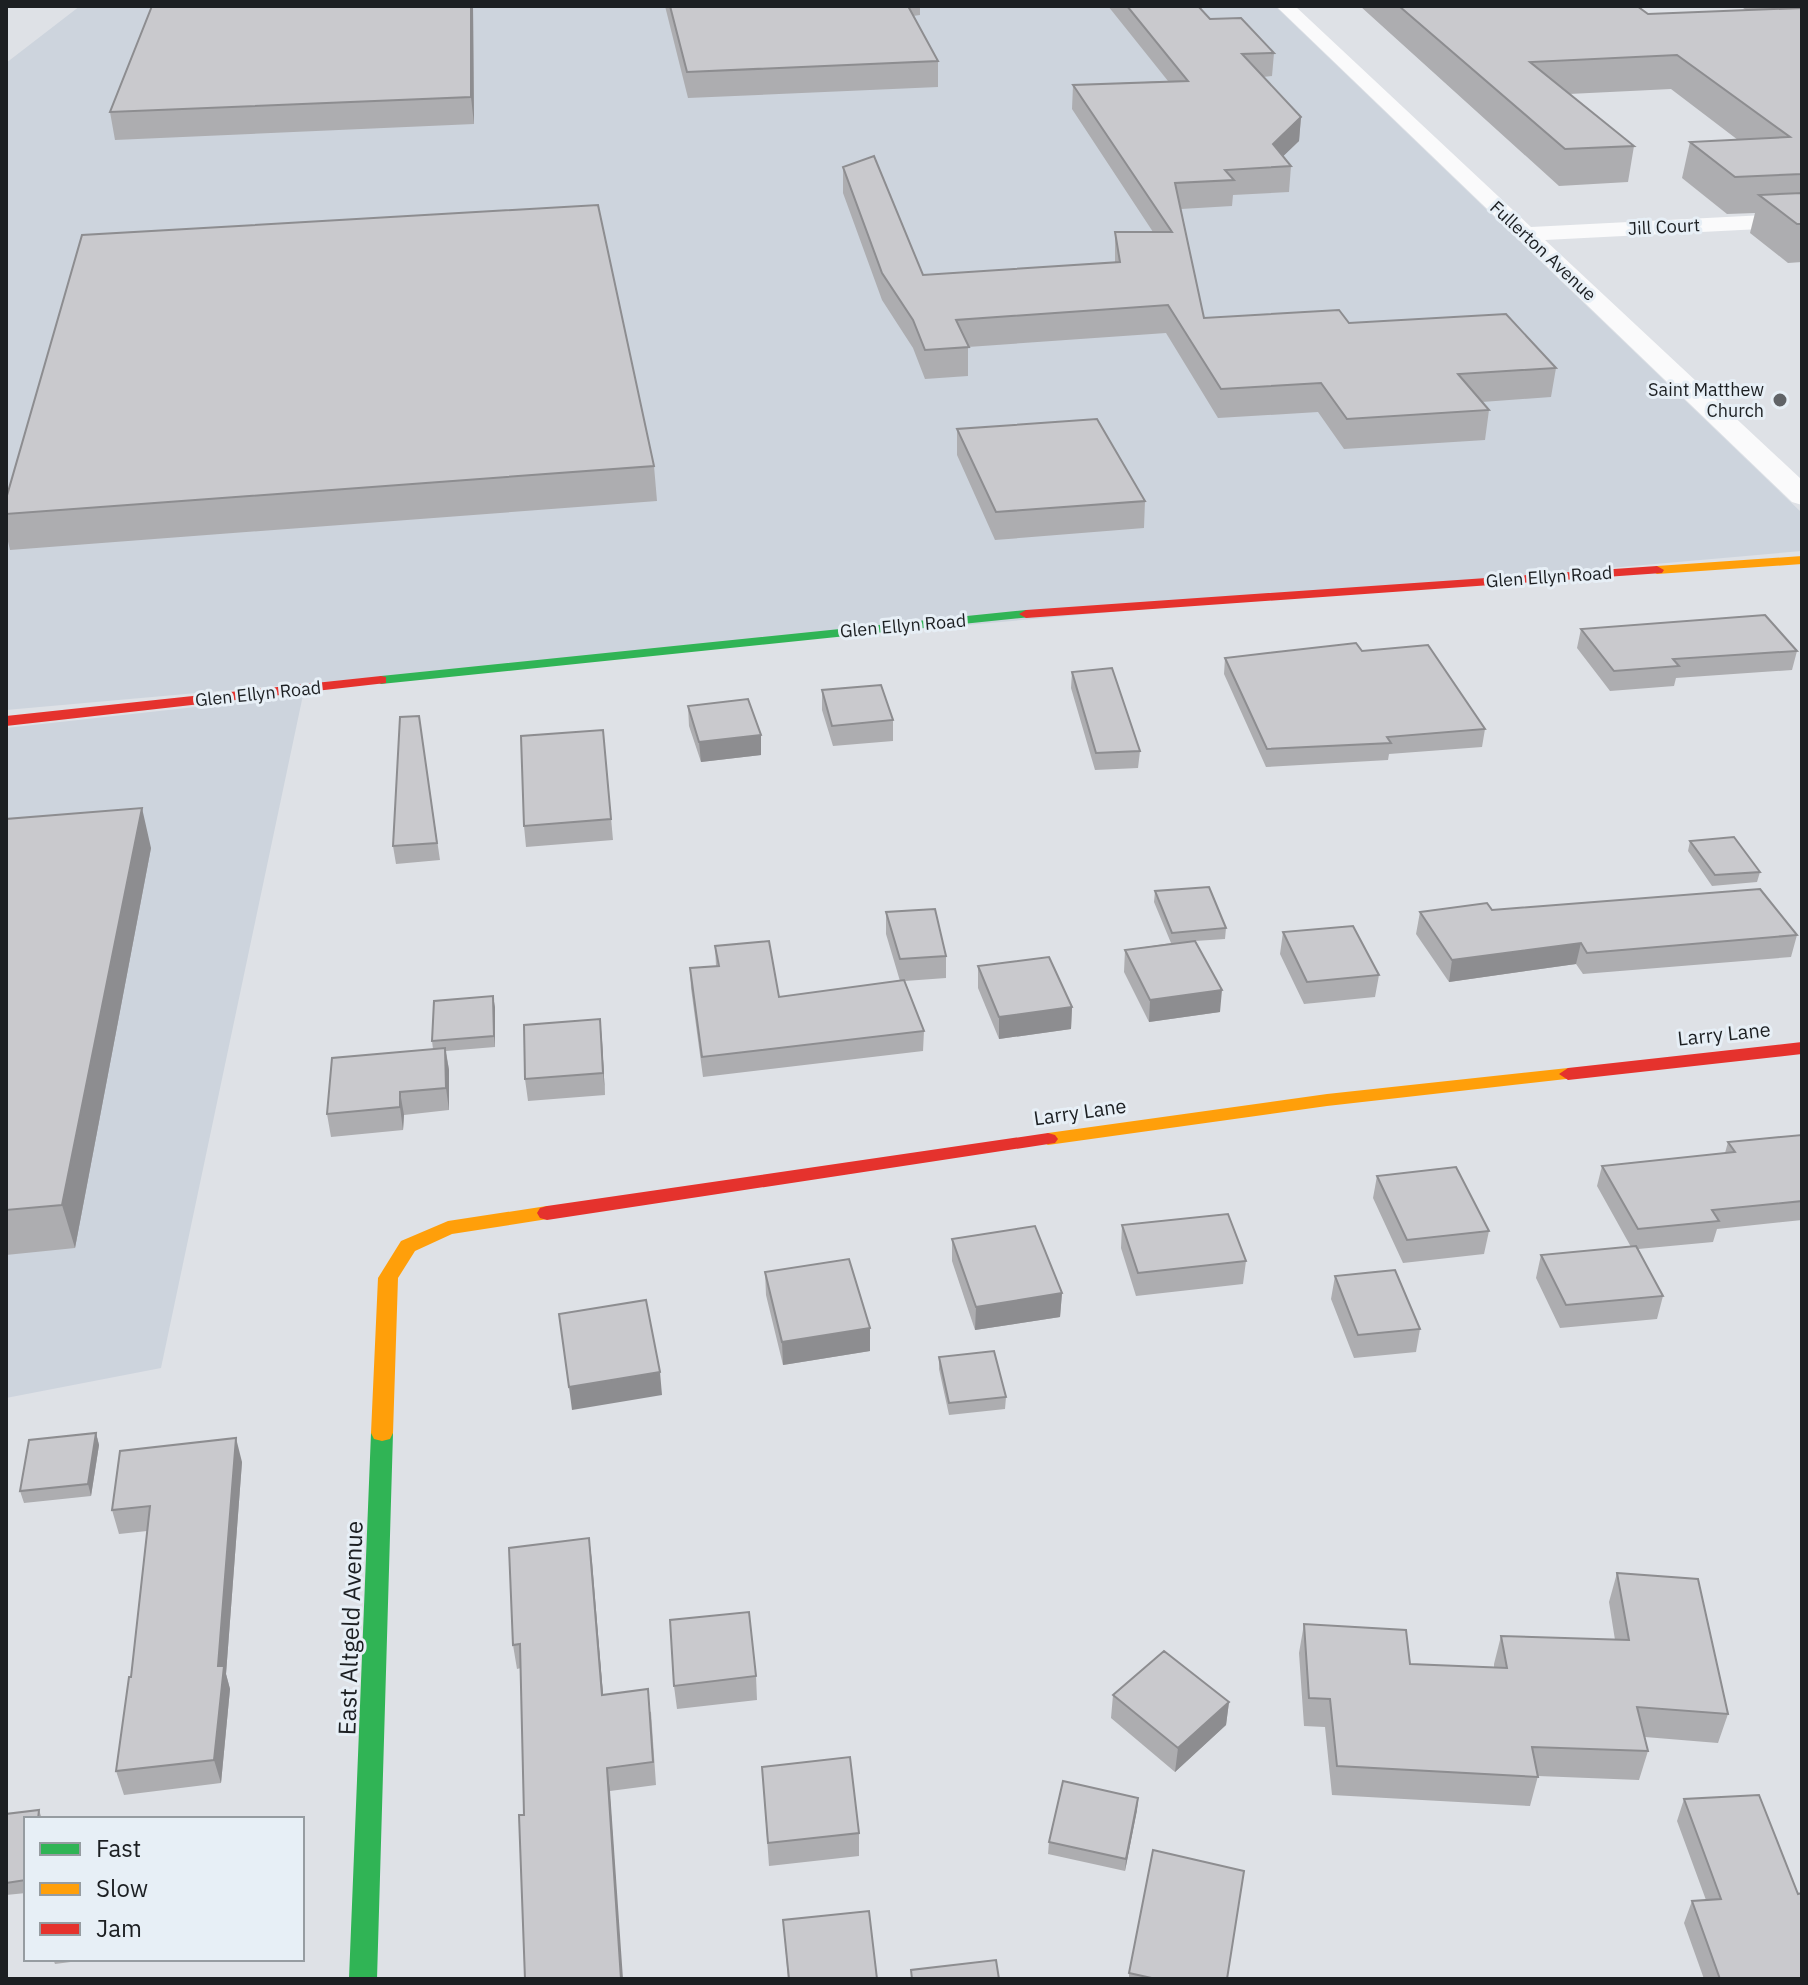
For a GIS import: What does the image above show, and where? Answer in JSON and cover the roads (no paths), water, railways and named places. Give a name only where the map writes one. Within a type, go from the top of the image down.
[{"type":"street","name":"Fullerton Avenue","points":[[1285,6],[1802,496]]},
{"type":"street","name":"Jill Court","points":[[1526,234],[1802,220]]},
{"type":"street","name":"Glen Ellyn Road","points":[[6,721],[670,649],[1041,613],[1802,560]]},
{"type":"street","name":"Larry Lane","points":[[388,1278],[408,1246],[448,1228],[901,1159],[1327,1100],[1802,1048]]},
{"type":"street","name":"East Altgeld Avenue","points":[[363,1979],[388,1278]]},
{"type":"place","name":"Saint Matthew Church","points":[[1780,400]]}]
